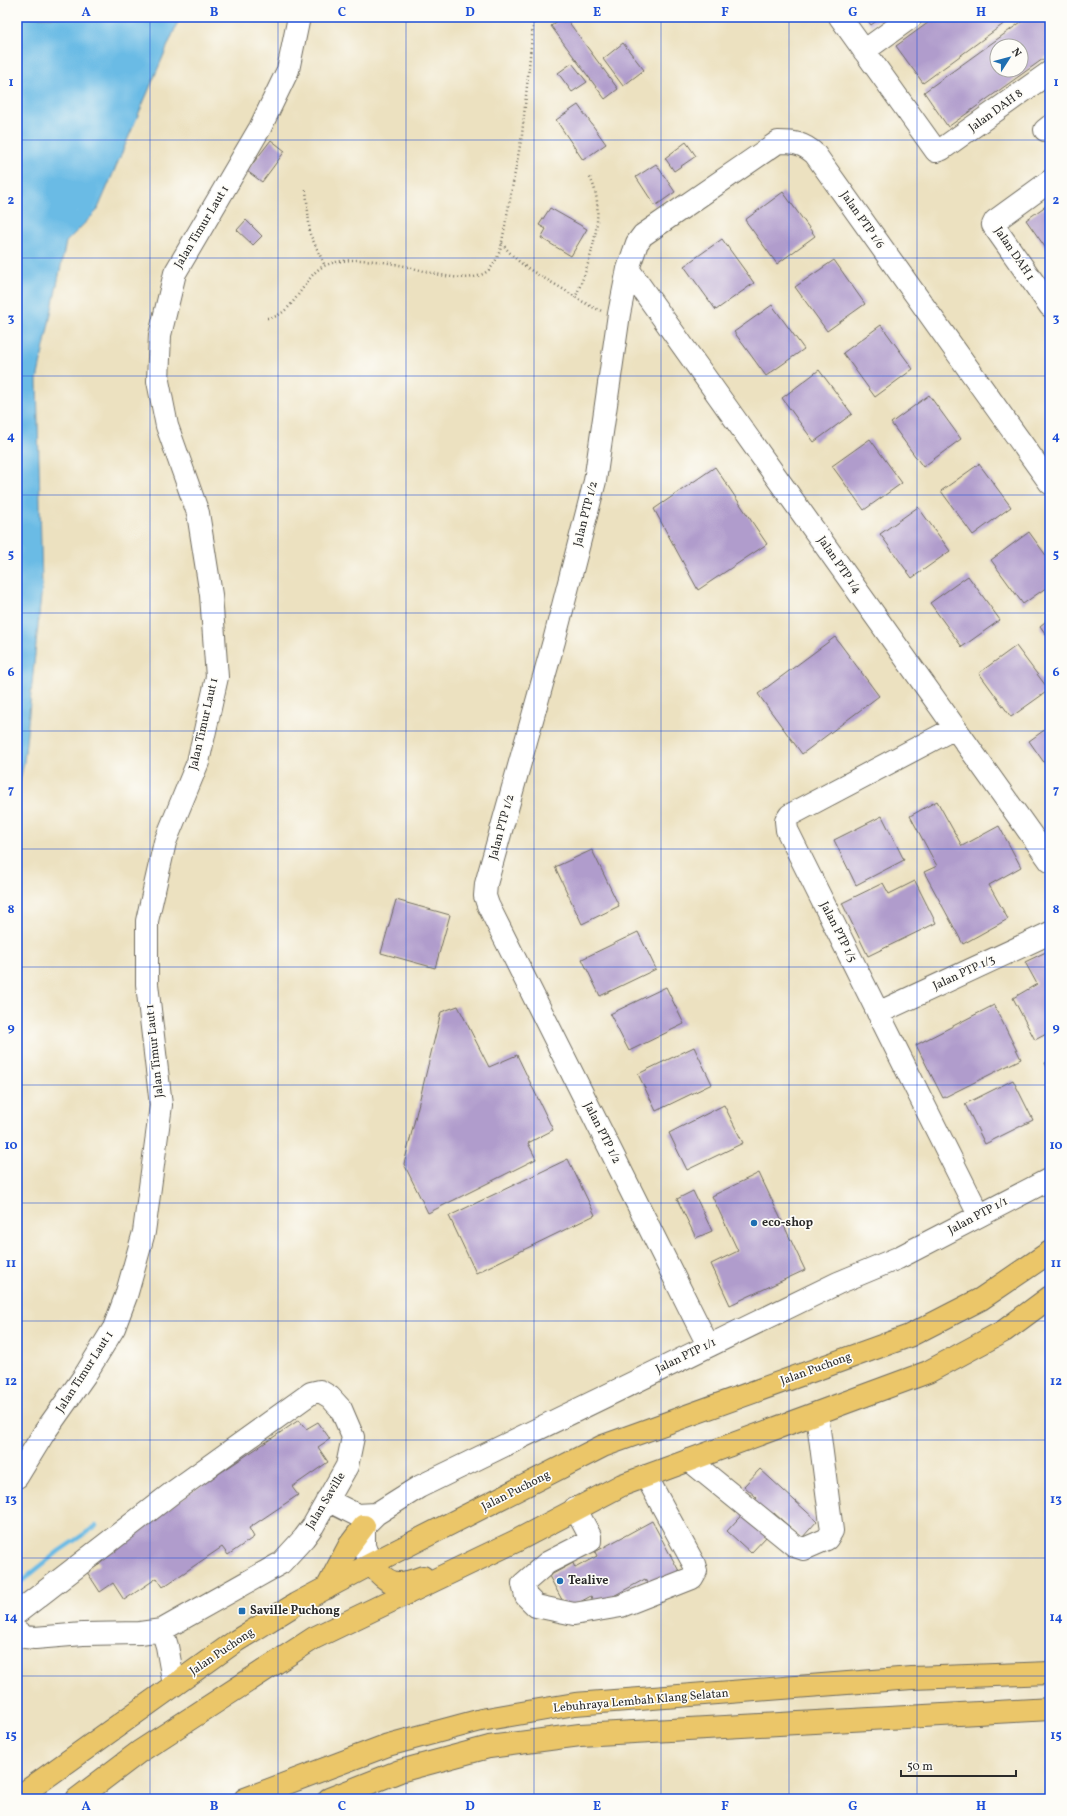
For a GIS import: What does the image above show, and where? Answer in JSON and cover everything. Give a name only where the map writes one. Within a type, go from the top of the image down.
[{"type":"main road","name":"Jalan Puchong","points":[[17,1798],[236,1641],[296,1604],[371,1564],[603,1446],[908,1336],[981,1299],[1050,1252]]},
{"type":"main road","points":[[77,1799],[139,1752],[314,1638],[516,1541],[575,1508],[622,1485],[928,1372],[1004,1332],[1050,1297]]},
{"type":"main road","points":[[326,1588],[349,1546],[370,1520]]},
{"type":"main road","points":[[371,1564],[383,1579],[406,1584],[428,1575],[461,1558],[516,1541]]},
{"type":"main road","name":"Lebuhraya Lembah Klang Selatan","points":[[245,1799],[388,1745],[481,1720],[575,1704],[912,1678],[1050,1673]]},
{"type":"main road","points":[[328,1799],[400,1771],[489,1747],[580,1735],[1050,1709]]},
{"type":"street","name":"Jalan Timur Laut 1","points":[[17,1477],[44,1433],[85,1376],[114,1328],[126,1296],[144,1232],[161,1105],[147,984],[147,921],[165,842],[198,762],[217,677],[211,595],[198,512],[167,426],[158,381],[160,335],[175,273],[260,128],[288,70],[299,17]]},
{"type":"street","points":[[840,17],[864,51],[911,17]]},
{"type":"street","name":"Jalan DAH 8","points":[[864,51],[936,150],[942,150],[1050,72]]},
{"type":"street","name":"Jalan PTP 1/6","points":[[628,269],[637,243],[649,230],[778,142],[794,142],[806,145],[815,154],[1050,483]]},
{"type":"street","name":"Jalan DAH 1","points":[[1050,181],[995,221],[993,225],[1050,306]]},
{"type":"street","name":"Jalan PTP 1/2","points":[[628,269],[619,314],[595,481],[554,642],[486,884],[485,896],[708,1345]]},
{"type":"street","name":"Jalan PTP 1/4","points":[[628,269],[1050,861]]},
{"type":"street","name":"Jalan PTP 1/5","points":[[955,728],[790,815],[786,821],[787,830],[979,1215]]},
{"type":"street","name":"Jalan PTP 1/3","points":[[878,1013],[1050,933]]},
{"type":"street","name":"Jalan PTP 1/1","points":[[370,1520],[419,1488],[708,1345],[838,1283],[898,1258],[1050,1179]]},
{"type":"street","name":"Jalan Saville","points":[[17,1613],[172,1493],[311,1393],[320,1391],[330,1397],[341,1409],[353,1437],[347,1466],[304,1538],[281,1563],[162,1630],[140,1633],[83,1634],[34,1638],[25,1637],[17,1630]]},
{"type":"street","points":[[689,1460],[795,1546],[804,1549],[827,1539],[832,1531],[817,1414]]},
{"type":"street","points":[[575,1508],[590,1536],[590,1541],[547,1564],[523,1584],[526,1596],[536,1606],[574,1614],[621,1606],[692,1578],[696,1570],[694,1564],[646,1476]]},
{"type":"street","points":[[327,1500],[356,1515],[370,1520],[364,1546],[371,1564]]},
{"type":"street","points":[[162,1630],[167,1646],[174,1685]]},
{"type":"path","points":[[267,318],[275,318],[289,306],[310,278],[319,269],[344,261],[358,260],[400,265],[439,275],[470,278],[484,274],[492,266],[498,257],[502,243],[522,136],[534,17]]},
{"type":"path","points":[[575,298],[584,278],[595,240],[597,208],[593,182],[589,176]]},
{"type":"path","points":[[306,190],[310,234],[325,266]]},
{"type":"path","points":[[502,243],[518,262],[586,305],[604,312],[619,314]]},
{"type":"water","points":[[17,17],[180,17],[97,211],[66,242],[37,380],[42,586],[24,762],[17,795]]},
{"type":"building","points":[[565,17],[618,89],[605,99],[551,26]]},
{"type":"building","points":[[865,17],[882,17],[871,25]]},
{"type":"building","points":[[936,17],[1013,17],[923,83],[896,46]]},
{"type":"building","points":[[1028,17],[1050,17],[1050,54],[1029,69],[1029,38],[999,38]]},
{"type":"building","points":[[623,43],[644,70],[623,86],[603,59]]},
{"type":"building","points":[[989,45],[989,78],[1016,78],[948,127],[924,92]]},
{"type":"building","points":[[572,63],[587,82],[572,92],[558,73]]},
{"type":"building","points":[[578,105],[606,144],[583,160],[556,120]]},
{"type":"building","points":[[271,140],[285,151],[262,182],[247,171]]},
{"type":"building","points":[[686,142],[696,156],[674,171],[665,158]]},
{"type":"building","points":[[656,164],[675,192],[655,206],[636,177]]},
{"type":"building","points":[[783,192],[815,236],[777,264],[745,220]]},
{"type":"building","points":[[1050,203],[1050,254],[1026,220]]},
{"type":"building","points":[[550,208],[587,229],[571,256],[541,238],[546,229],[539,225]]},
{"type":"building","points":[[246,220],[262,236],[253,245],[237,230]]},
{"type":"building","points":[[722,239],[754,283],[716,310],[684,266]]},
{"type":"building","points":[[834,260],[865,304],[827,331],[795,287]]},
{"type":"building","points":[[772,305],[804,349],[766,376],[734,332]]},
{"type":"building","points":[[881,325],[913,369],[875,397],[843,353]]},
{"type":"building","points":[[819,370],[852,414],[814,442],[782,398]]},
{"type":"building","points":[[929,395],[961,439],[923,467],[891,423]]},
{"type":"building","points":[[870,439],[902,483],[864,510],[832,466]]},
{"type":"building","points":[[979,464],[1011,507],[973,535],[941,491]]},
{"type":"building","points":[[715,467],[767,544],[698,590],[654,509]]},
{"type":"building","points":[[918,507],[950,551],[912,578],[880,534]]},
{"type":"building","points":[[1029,532],[1050,561],[1050,585],[1023,604],[991,560]]},
{"type":"building","points":[[968,576],[1000,620],[962,647],[930,603]]},
{"type":"building","points":[[1050,618],[1050,640],[1040,626]]},
{"type":"building","points":[[835,637],[879,696],[802,754],[758,694]]},
{"type":"building","points":[[1016,646],[1049,690],[1011,717],[979,673]]},
{"type":"building","points":[[1050,726],[1050,771],[1029,741]]},
{"type":"building","points":[[937,801],[962,846],[999,826],[1021,867],[989,885],[1008,919],[963,944],[924,872],[937,866],[910,816]]},
{"type":"building","points":[[882,816],[904,860],[856,885],[834,840]]},
{"type":"building","points":[[592,850],[619,906],[582,924],[555,867]]},
{"type":"building","points":[[915,881],[936,923],[868,956],[842,903],[883,883],[889,894]]},
{"type":"building","points":[[396,900],[450,915],[435,968],[381,953]]},
{"type":"building","points":[[638,932],[656,969],[600,996],[582,959]]},
{"type":"building","points":[[1050,950],[1050,1032],[1035,1040],[1013,998],[1037,984],[1025,962]]},
{"type":"building","points":[[666,987],[684,1024],[629,1051],[610,1014]]},
{"type":"building","points":[[994,1005],[1021,1059],[943,1098],[916,1045]]},
{"type":"building","points":[[458,1006],[489,1067],[517,1055],[553,1130],[528,1143],[536,1159],[428,1213],[404,1164],[441,1012]]},
{"type":"building","points":[[694,1047],[712,1084],[656,1111],[638,1074]]},
{"type":"building","points":[[1050,1061],[1050,1073],[1045,1063]]},
{"type":"building","points":[[1013,1080],[1033,1120],[985,1144],[965,1104]]},
{"type":"building","points":[[724,1105],[743,1143],[687,1170],[669,1133]]},
{"type":"building","points":[[568,1159],[595,1215],[476,1273],[449,1216]]},
{"type":"building","name":"eco-shop","points":[[759,1173],[805,1270],[730,1305],[711,1264],[738,1251],[712,1196]]},
{"type":"building","points":[[693,1191],[712,1231],[696,1238],[677,1199]]},
{"type":"building","points":[[299,1420],[306,1429],[318,1422],[330,1439],[318,1447],[328,1462],[292,1487],[298,1495],[249,1528],[254,1537],[228,1555],[222,1547],[163,1587],[157,1578],[124,1600],[113,1583],[100,1592],[87,1572],[100,1564],[95,1557]]},
{"type":"building","points":[[760,1469],[817,1521],[802,1538],[774,1513],[760,1529],[767,1536],[751,1553],[727,1531],[757,1498],[744,1486]]},
{"type":"building","points":[[652,1521],[686,1584],[656,1600],[645,1579],[595,1606],[591,1596],[567,1609],[549,1576],[573,1563],[575,1568],[597,1556],[595,1552]]},
{"type":"waterway","points":[[17,1585],[59,1551],[96,1526]]},
{"type":"place","name":"eco-shop","points":[[754,1223]]},
{"type":"place","name":"Tealive","points":[[560,1581]]},
{"type":"place","name":"Saville Puchong","points":[[242,1611]]}]
